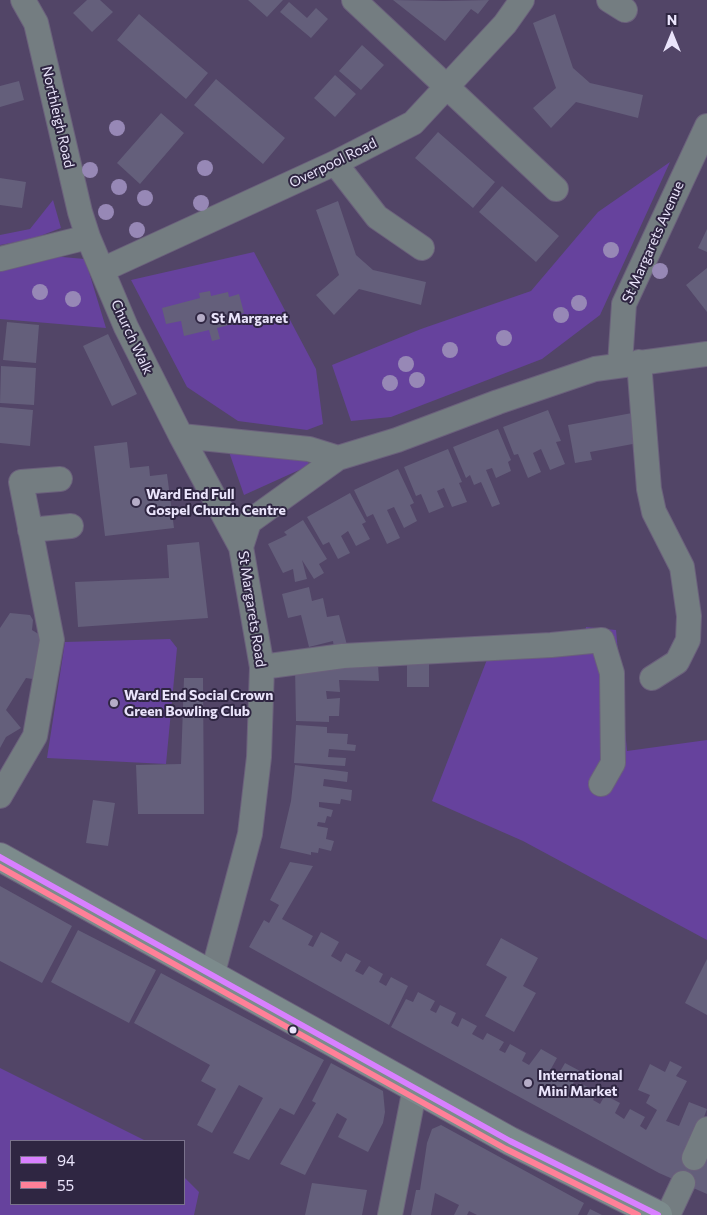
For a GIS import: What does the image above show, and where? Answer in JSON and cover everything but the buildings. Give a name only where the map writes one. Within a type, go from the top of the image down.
[{"type":"main road","points":[[0,856],[214,965],[415,1088],[510,1141],[658,1215]]},
{"type":"street","name":"Northleigh Road","points":[[23,0],[36,23],[80,212],[88,237]]},
{"type":"street","name":"Overpool Road","points":[[102,270],[134,258],[413,124],[505,24],[522,0]]},
{"type":"street","points":[[366,4],[446,88],[556,189]]},
{"type":"street","name":"St Margarets Avenue","points":[[652,678],[677,662],[688,640],[689,616],[682,567],[672,543],[654,512],[649,489],[629,363],[624,304],[707,126]]},
{"type":"street","points":[[335,163],[377,217],[422,248]]},
{"type":"street","points":[[0,259],[88,237]]},
{"type":"street","name":"Church Walk","points":[[88,237],[126,327],[240,547]]},
{"type":"street","name":"St Margarets Road","points":[[214,965],[250,834],[259,757],[262,667],[240,547],[250,522],[338,458],[397,440],[498,402],[595,369],[707,354]]},
{"type":"street","points":[[181,436],[309,449],[338,458]]},
{"type":"street","points":[[0,796],[35,736],[52,640],[30,530],[11,482],[60,479]]},
{"type":"street","points":[[30,530],[71,526]]},
{"type":"street","points":[[262,667],[343,656],[551,645],[602,640],[612,673],[613,763],[601,784]]},
{"type":"street","points":[[390,1215],[415,1088]]},
{"type":"street","points":[[694,1158],[707,1128]]},
{"type":"street","points":[[668,1215],[683,1183]]},
{"type":"shaded area","points":[[670,162],[600,315],[542,359],[391,417],[351,421],[332,365],[421,329],[531,291],[598,212]]},
{"type":"shaded area","points":[[53,200],[61,228],[32,239],[0,245],[0,235],[30,229]]},
{"type":"shaded area","points":[[254,252],[316,369],[323,424],[307,430],[238,421],[187,387],[131,280]]},
{"type":"shaded area","points":[[51,256],[85,259],[106,328],[0,319],[0,268]]},
{"type":"shaded area","points":[[229,452],[309,458],[308,466],[244,495]]},
{"type":"shaded area","points":[[586,627],[616,630],[627,751],[707,740],[707,940],[523,841],[432,801],[488,657],[583,648]]},
{"type":"shaded area","name":"Ward End Social Crown Green Bowling Club","points":[[170,639],[177,648],[166,764],[47,758],[65,642]]},
{"type":"shaded area","points":[[0,1068],[144,1140],[10,1140],[10,1205],[185,1205],[185,1178],[199,1192],[194,1215],[0,1215]]},
{"type":"transit line","name":"94","points":[[0,857],[510,1141],[658,1215]]},
{"type":"transit line","name":"55","points":[[0,867],[506,1149],[638,1215]]},
{"type":"place","name":"St Margaret","points":[[201,318]]},
{"type":"place","name":"Ward End Full Gospel Church Centre","points":[[136,502]]},
{"type":"place","name":"Ward End Social Crown Green Bowling Club","points":[[114,703]]},
{"type":"place","name":"International Mini Market","points":[[528,1083]]}]
